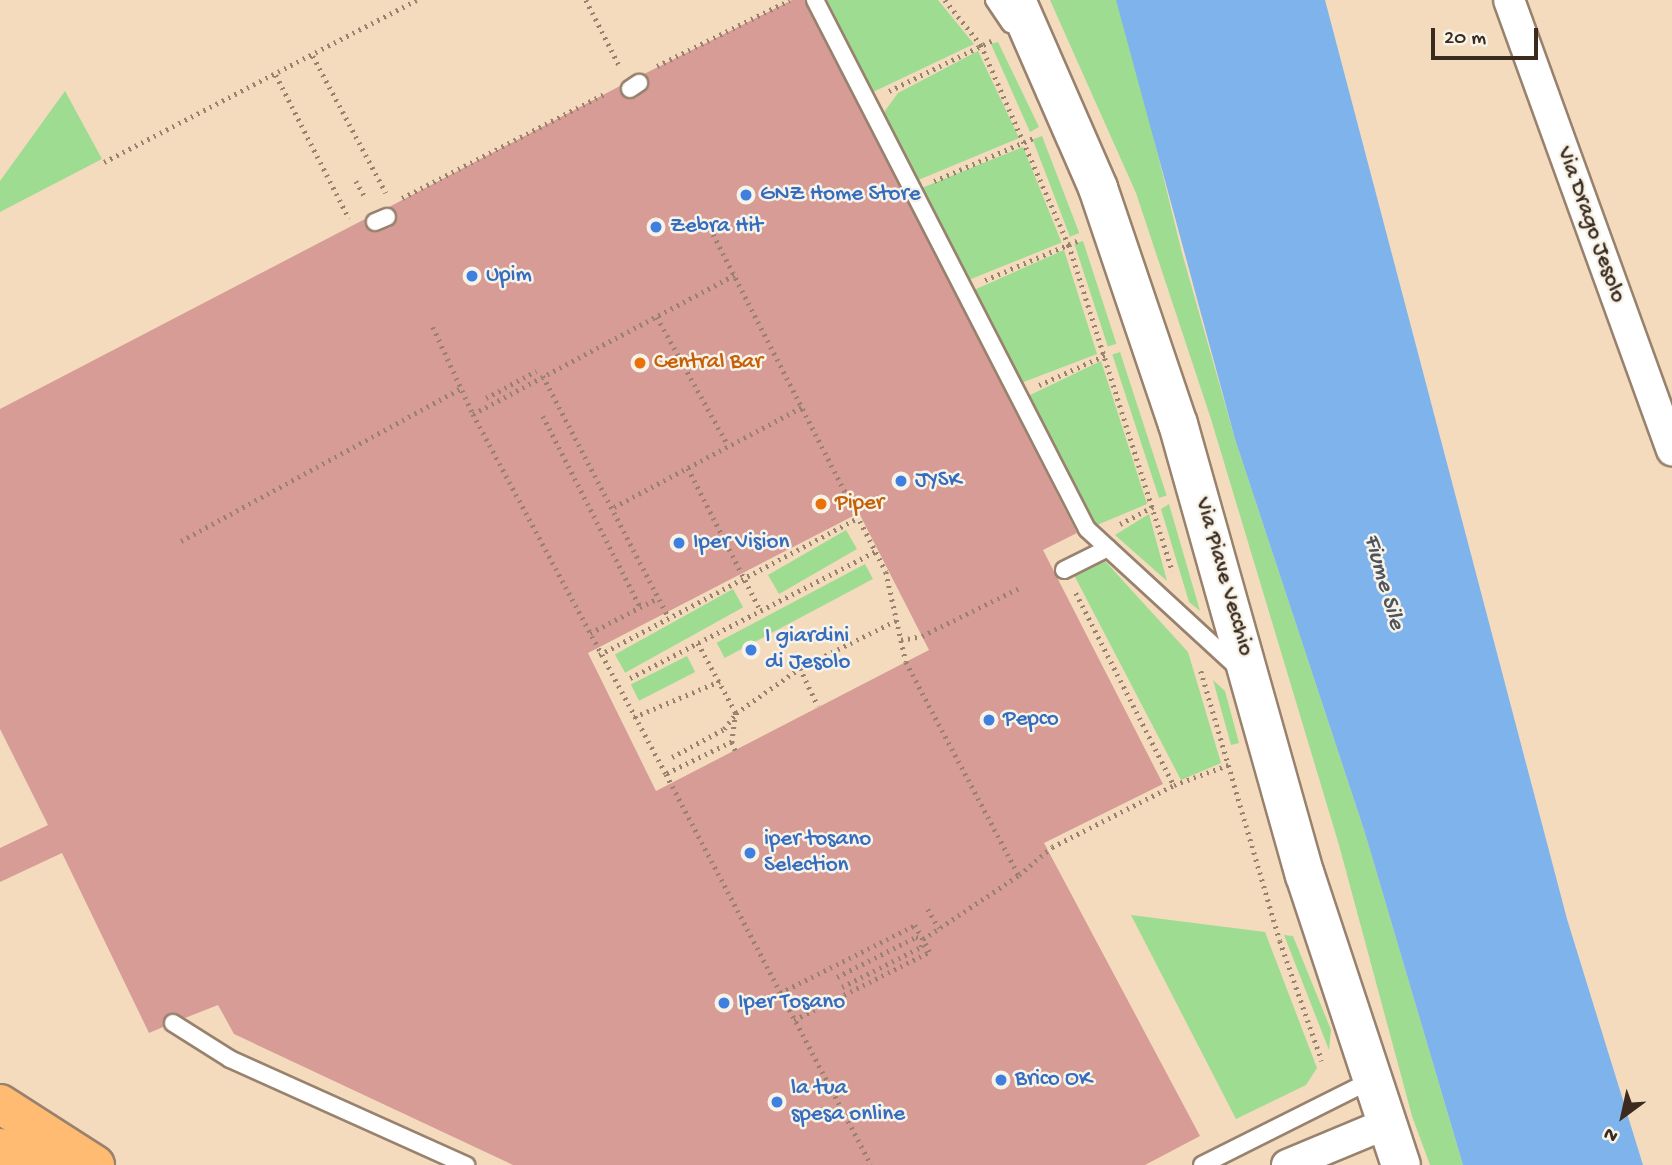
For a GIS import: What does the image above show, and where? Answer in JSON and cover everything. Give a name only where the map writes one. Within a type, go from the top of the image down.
[{"type":"main road","points":[[0,1104],[95,1165]]},
{"type":"main road","points":[[0,1147],[45,1165]]},
{"type":"street","name":"Via Piave Vecchio","points":[[1016,0],[1098,188],[1196,483],[1254,682],[1305,875],[1375,1079],[1401,1165]]},
{"type":"street","name":"Via Drago Jesolo","points":[[1509,0],[1672,450]]},
{"type":"street","points":[[1287,1165],[1388,1123]]},
{"type":"lane","points":[[805,0],[869,101],[1094,537],[1254,682]]},
{"type":"lane","points":[[993,0],[1056,89]]},
{"type":"lane","points":[[1064,570],[1108,548]]},
{"type":"lane","points":[[173,1023],[230,1059],[466,1165]]},
{"type":"lane","points":[[1202,1165],[1375,1079]]},
{"type":"path","points":[[104,162],[313,56],[415,0]]},
{"type":"path","points":[[586,0],[621,71]]},
{"type":"path","points":[[313,56],[391,203],[805,0]]},
{"type":"path","points":[[945,0],[981,46],[1026,141],[1069,245],[1154,506],[1280,941],[1322,1061]]},
{"type":"path","points":[[869,101],[981,46]]},
{"type":"path","points":[[276,75],[352,222]]},
{"type":"path","points":[[914,189],[1026,141]]},
{"type":"path","points":[[706,222],[876,551],[886,572],[906,662],[1019,875]]},
{"type":"path","points":[[965,288],[1069,245]]},
{"type":"path","points":[[473,414],[734,275]]},
{"type":"path","points":[[657,317],[728,445]]},
{"type":"path","points":[[433,327],[473,414],[871,1165]]},
{"type":"path","points":[[1019,394],[1106,355]]},
{"type":"path","points":[[486,398],[537,371]]},
{"type":"path","points":[[544,376],[669,618]]},
{"type":"path","points":[[181,541],[462,388]]},
{"type":"path","points":[[614,507],[802,407]]},
{"type":"path","points":[[543,416],[640,607]]},
{"type":"path","points":[[688,468],[761,611]]},
{"type":"path","points":[[1094,537],[1196,483]]},
{"type":"path","points":[[599,655],[858,518]]},
{"type":"path","points":[[630,678],[876,551]]},
{"type":"path","points":[[1064,570],[1174,785]]},
{"type":"path","points":[[901,640],[922,636],[1019,587]]},
{"type":"path","points":[[590,633],[658,597]]},
{"type":"path","points":[[672,757],[724,729],[736,713],[800,668],[897,620]]},
{"type":"path","points":[[698,643],[736,713],[732,741],[735,750]]},
{"type":"path","points":[[800,668],[818,706]]},
{"type":"path","points":[[634,717],[720,681]]},
{"type":"path","points":[[666,774],[732,741]]},
{"type":"path","points":[[842,987],[921,947],[923,939],[1019,875],[1052,847],[1174,785],[1228,765]]},
{"type":"path","points":[[928,909],[939,928]]},
{"type":"path","points":[[780,993],[915,925],[923,939],[929,952],[794,1020]]},
{"type":"path","points":[[837,977],[916,937],[923,939]]},
{"type":"green space","points":[[821,0],[938,0],[974,44],[873,92]]},
{"type":"green space","points":[[1050,0],[1116,0],[1124,17],[1182,253],[1235,439],[1365,833],[1463,1165],[1430,1165],[1412,1116],[1339,845],[1211,419],[1136,193]]},
{"type":"green space","points":[[998,42],[1039,127],[1030,132],[991,44]]},
{"type":"green space","points":[[978,51],[1019,138],[916,181],[882,115],[898,93]]},
{"type":"green space","points":[[65,91],[102,159],[0,212],[0,181]]},
{"type":"green space","points":[[1042,136],[1079,233],[1070,237],[1033,140]]},
{"type":"green space","points":[[1023,147],[1062,242],[960,284],[921,188]]},
{"type":"green space","points":[[1083,241],[1116,344],[1108,346],[1074,244]]},
{"type":"green space","points":[[1064,250],[1097,354],[1021,383],[974,290]]},
{"type":"green space","points":[[1120,352],[1167,496],[1159,498],[1112,354]]},
{"type":"green space","points":[[1101,361],[1147,504],[1090,528],[1026,397]]},
{"type":"green space","points":[[1169,504],[1200,611],[1189,602],[1161,509]]},
{"type":"green space","points":[[1149,514],[1167,581],[1115,535]]},
{"type":"green space","points":[[846,530],[857,549],[779,594],[768,575]]},
{"type":"green space","points":[[1105,561],[1188,652],[1221,763],[1181,780],[1074,575]]},
{"type":"green space","points":[[865,564],[873,579],[725,658],[717,643]]},
{"type":"green space","points":[[733,589],[743,607],[625,673],[615,654]]},
{"type":"green space","points":[[687,656],[695,672],[639,701],[631,685]]},
{"type":"green space","points":[[1213,680],[1225,691],[1239,743],[1231,745]]},
{"type":"green space","points":[[1131,915],[1265,932],[1317,1068],[1306,1085],[1236,1119]]},
{"type":"green space","points":[[1284,935],[1293,936],[1331,1030],[1329,1050]]},
{"type":"water","name":"Fiume Sile","points":[[1116,0],[1325,0],[1567,919],[1643,1165],[1463,1165],[1365,833],[1235,439]]},
{"type":"building","points":[[792,0],[805,0],[1077,533],[1043,550],[1163,784],[1044,843],[1200,1136],[1145,1165],[513,1165],[234,1034],[218,1005],[185,1018],[169,1013],[163,1027],[149,1033],[62,853],[0,882],[0,848],[48,825],[0,729],[0,409],[365,219],[366,227],[373,232],[391,227],[397,218],[389,207],[620,86],[625,98],[636,98],[649,87],[644,74]],"holes":[[[859,513],[929,650],[656,791],[588,653]]]},
{"type":"place","name":"GNZ Home Store","points":[[746,195]]},
{"type":"place","name":"Zebra Hit","points":[[656,227]]},
{"type":"place","name":"Upim","points":[[472,276]]},
{"type":"place","name":"Central Bar","points":[[640,363]]},
{"type":"place","name":"JYSK","points":[[901,481]]},
{"type":"place","name":"Piper","points":[[821,504]]},
{"type":"place","name":"Iper Vision","points":[[679,543]]},
{"type":"place","name":"I giardini di Jesolo","points":[[751,650]]},
{"type":"place","name":"Pepco","points":[[989,720]]},
{"type":"place","name":"iper tosano Selection","points":[[750,853]]},
{"type":"place","name":"Iper Tosano","points":[[724,1003]]},
{"type":"place","name":"Brico OK","points":[[1001,1080]]},
{"type":"place","name":"la tua spesa online","points":[[777,1102]]}]
